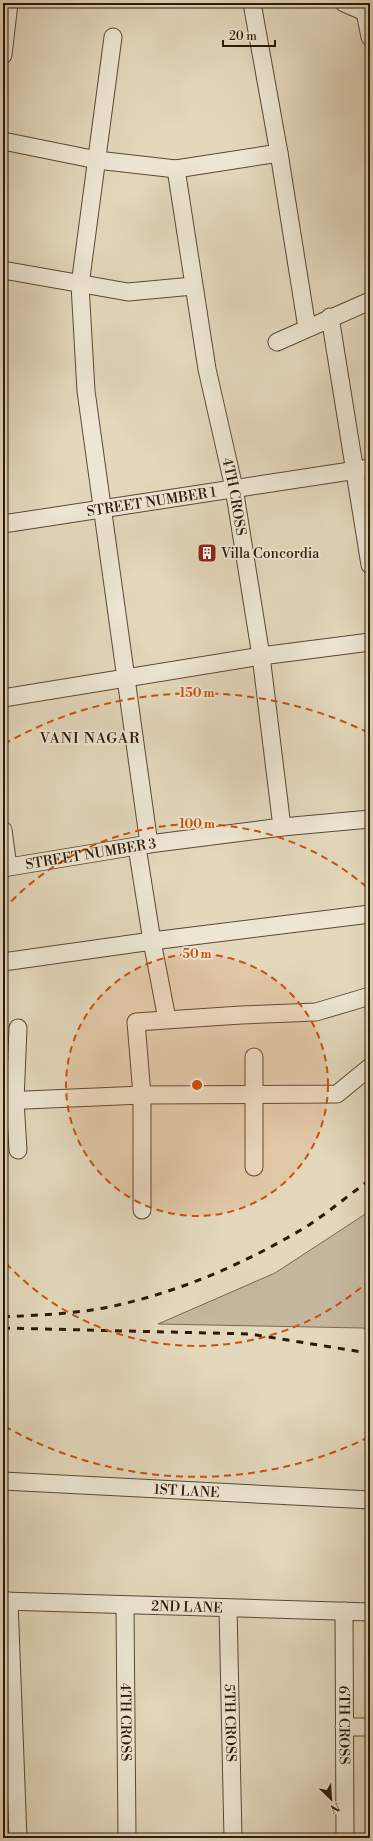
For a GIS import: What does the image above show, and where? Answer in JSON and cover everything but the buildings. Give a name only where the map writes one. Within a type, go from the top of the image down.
[{"type":"street","points":[[3,55],[9,3]]},
{"type":"street","points":[[252,3],[279,153],[307,328]]},
{"type":"street","points":[[344,3],[367,12],[370,37]]},
{"type":"street","points":[[112,37],[80,285],[86,391],[127,678],[152,941],[167,1019]]},
{"type":"street","points":[[3,141],[96,160],[176,169],[279,153]]},
{"type":"street","name":"4TH CROSS","points":[[176,169],[207,369],[234,488],[261,656],[282,827]]},
{"type":"street","points":[[3,270],[80,285],[128,292],[193,286]]},
{"type":"street","points":[[276,342],[370,300]]},
{"type":"street","points":[[330,317],[362,469],[370,564]]},
{"type":"street","name":"STREET NUMBER 1","points":[[3,524],[103,510],[234,488],[362,469]]},
{"type":"street","points":[[3,698],[261,656],[370,642]]},
{"type":"street","name":"STREET NUMBER 3","points":[[6,867],[282,827],[370,819]]},
{"type":"street","points":[[3,830],[6,867]]},
{"type":"street","points":[[3,962],[152,941],[370,914]]},
{"type":"street","points":[[142,1210],[142,1095],[136,1022],[167,1019],[316,1012],[370,996]]},
{"type":"street","points":[[18,1028],[9,1101],[18,1150]]},
{"type":"street","points":[[254,1057],[254,1167]]},
{"type":"street","points":[[9,1101],[142,1095],[337,1094],[370,1067]]},
{"type":"street","name":"1ST LANE","points":[[3,1481],[370,1500]]},
{"type":"street","points":[[6,1601],[9,1766],[18,1838]]},
{"type":"street","name":"2ND LANE","points":[[6,1601],[125,1606],[370,1612]]},
{"type":"street","name":"4TH CROSS","points":[[125,1606],[127,1838]]},
{"type":"street","name":"5TH CROSS","points":[[228,1608],[233,1838]]},
{"type":"street","name":"6TH CROSS","points":[[344,1611],[345,1838]]},
{"type":"street","points":[[344,1727],[370,1727]]},
{"type":"shaded area","points":[[370,1211],[370,1331],[363,1328],[158,1324],[275,1273]]},
{"type":"railway","points":[[3,1317],[56,1314],[109,1307],[161,1293],[212,1275],[286,1239],[317,1220],[370,1180]]},
{"type":"railway","points":[[3,1328],[250,1334],[362,1352],[370,1355]]},
{"type":"place","name":"Villa Concordia","points":[[207,553]]},
{"type":"district","name":"VANI NAGAR","points":[[90,738]]}]
